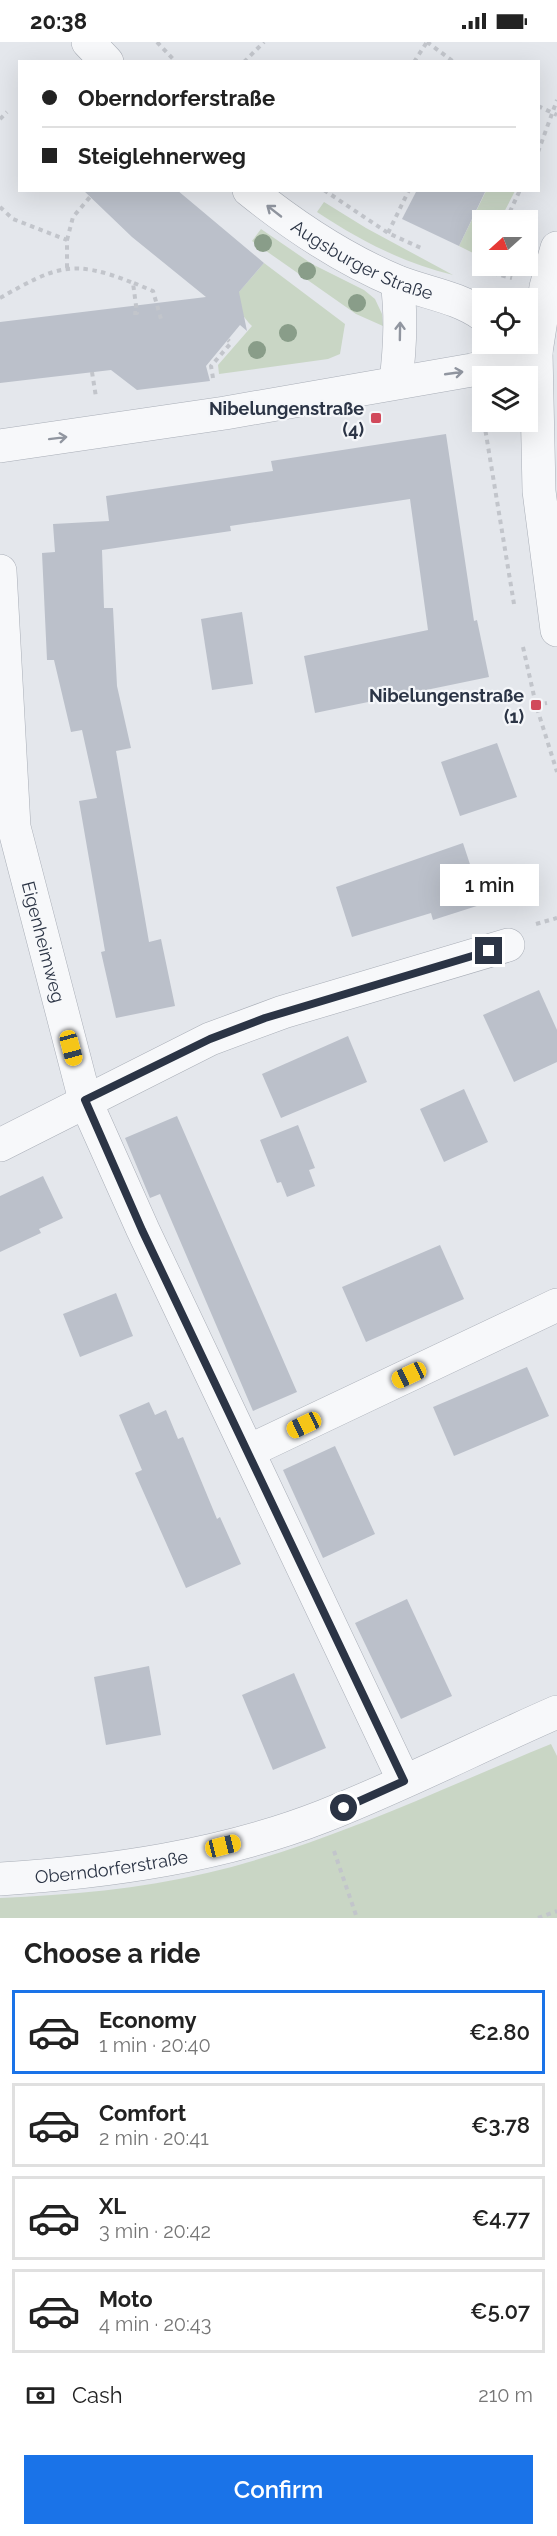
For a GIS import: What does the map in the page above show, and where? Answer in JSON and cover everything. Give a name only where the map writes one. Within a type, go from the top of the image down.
[{"type":"street","points":[[88,42],[105,60]]},
{"type":"street","name":"Augsburger Straße","points":[[251,192],[284,219],[332,249],[397,282],[472,307]]},
{"type":"street","points":[[557,248],[546,286],[539,349],[540,491],[557,630]]},
{"type":"street","points":[[396,381],[400,326],[397,282]]},
{"type":"street","points":[[0,446],[225,413],[396,381],[472,370],[539,349]]},
{"type":"street","name":"Eigenheimweg","points":[[0,571],[7,829],[85,1100],[142,1230],[404,1781]]},
{"type":"street","points":[[0,1145],[85,1100],[210,1039],[272,1015],[508,945]]},
{"type":"street","points":[[249,1451],[557,1305]]},
{"type":"street","name":"Oberndorferstraße","points":[[0,1879],[66,1875],[188,1855],[323,1816],[557,1712]]},
{"type":"path","points":[[157,42],[174,60]]},
{"type":"path","points":[[246,60],[264,42]]},
{"type":"path","points":[[415,60],[427,42],[451,60]]},
{"type":"path","points":[[540,149],[556,114],[557,100]]},
{"type":"path","points":[[540,107],[556,114]]},
{"type":"path","points":[[0,118],[7,112]]},
{"type":"path","points":[[319,198],[323,192]]},
{"type":"path","points":[[327,192],[388,233],[425,250]]},
{"type":"path","points":[[388,233],[408,192]]},
{"type":"path","points":[[511,210],[519,192]]},
{"type":"path","points":[[67,268],[67,240],[74,217],[90,197]]},
{"type":"path","points":[[0,207],[13,219],[67,240]]},
{"type":"path","points":[[0,298],[36,277],[67,268],[102,270],[153,291],[161,319]]},
{"type":"path","points":[[132,313],[137,313],[134,283]]},
{"type":"path","points":[[214,385],[211,366],[231,343],[228,340]]},
{"type":"path","points":[[92,372],[97,401]]},
{"type":"path","points":[[536,705],[547,703]]},
{"type":"path","points":[[334,1850],[357,1918]]},
{"type":"path","points":[[538,1918],[557,1911]]},
{"type":"green space","points":[[486,192],[514,192],[505,210],[477,210]]},
{"type":"green space","points":[[324,202],[366,228],[453,275],[382,250],[349,232],[317,212]]},
{"type":"green space","points":[[472,220],[472,252],[459,246]]},
{"type":"green space","points":[[261,229],[312,264],[364,290],[375,299],[382,314],[383,326],[356,314],[252,241]]},
{"type":"green space","points":[[264,263],[345,324],[340,354],[328,359],[219,374],[218,365],[252,326],[231,301]]},
{"type":"green space","points":[[551,1744],[557,1756],[557,1918],[0,1918],[0,1898],[78,1893],[156,1883],[207,1873],[295,1848]]},
{"type":"building","points":[[85,192],[179,192],[264,263],[239,292],[247,331],[240,325],[206,366],[210,381],[137,390],[111,370],[0,383],[0,322],[206,297],[132,237]]},
{"type":"building","points":[[416,192],[485,192],[476,210],[472,210],[472,219],[459,246],[402,219]]},
{"type":"building","points":[[446,434],[474,621],[477,620],[489,677],[315,713],[304,656],[428,630],[410,499],[230,526],[231,531],[102,550],[104,608],[113,608],[117,686],[131,748],[116,751],[149,942],[161,939],[175,1006],[116,1018],[101,952],[105,951],[79,801],[97,798],[82,730],[71,732],[54,660],[47,660],[42,553],[55,552],[53,524],[109,521],[106,496],[273,471],[271,461]]},
{"type":"building","points":[[242,612],[253,684],[212,690],[201,619]]},
{"type":"building","points":[[497,743],[517,797],[460,816],[441,762]]},
{"type":"building","points":[[463,843],[483,904],[433,920],[431,913],[352,937],[336,887]]},
{"type":"building","points":[[539,990],[557,1030],[557,1062],[514,1082],[483,1015]]},
{"type":"building","points":[[348,1036],[367,1082],[281,1118],[262,1074]]},
{"type":"building","points":[[464,1089],[488,1142],[444,1162],[420,1109]]},
{"type":"building","points":[[177,1116],[297,1392],[253,1411],[160,1194],[150,1198],[125,1138]]},
{"type":"building","points":[[298,1125],[315,1168],[309,1170],[315,1186],[287,1197],[281,1182],[277,1183],[260,1140]]},
{"type":"building","points":[[43,1176],[63,1218],[39,1229],[41,1233],[0,1252],[0,1196]]},
{"type":"building","points":[[440,1245],[464,1299],[366,1342],[342,1287]]},
{"type":"building","points":[[116,1293],[133,1336],[80,1357],[63,1314]]},
{"type":"building","points":[[527,1367],[549,1416],[454,1456],[433,1407]]},
{"type":"building","points":[[149,1402],[155,1415],[166,1410],[178,1439],[183,1437],[217,1519],[220,1517],[241,1564],[186,1588],[135,1473],[142,1470],[119,1415]]},
{"type":"building","points":[[335,1446],[375,1534],[323,1558],[283,1470]]},
{"type":"building","points":[[407,1599],[452,1696],[401,1719],[355,1623]]},
{"type":"building","points":[[149,1666],[161,1735],[106,1745],[94,1677]]},
{"type":"building","points":[[294,1673],[326,1748],[273,1770],[242,1695]]},
{"type":"place","name":"Nibelungenstraße (4)","points":[[376,418]]},
{"type":"place","name":"Nibelungenstraße (1)","points":[[536,705]]},
{"type":"route","points":[[344,1808],[404,1781],[142,1230],[85,1100],[210,1039],[265,1018],[489,951]]}]
